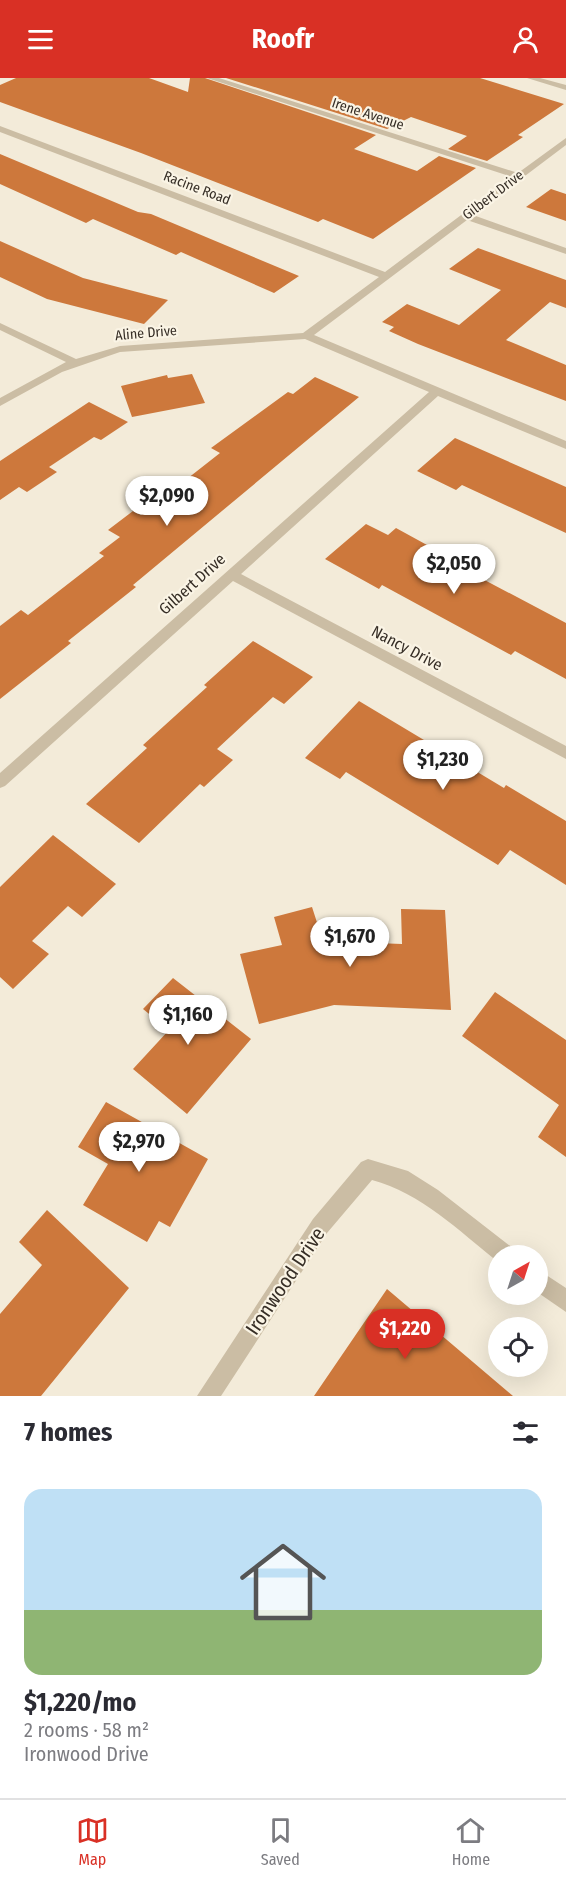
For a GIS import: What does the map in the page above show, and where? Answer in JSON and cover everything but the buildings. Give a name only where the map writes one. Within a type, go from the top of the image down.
[{"type":"street","name":"Irene Avenue","points":[[211,78],[518,176]]},
{"type":"street","points":[[531,78],[566,88]]},
{"type":"street","name":"Racine Road","points":[[0,129],[384,276]]},
{"type":"street","name":"Gilbert Drive","points":[[306,336],[566,141]]},
{"type":"street","points":[[465,216],[566,251]]},
{"type":"street","points":[[0,326],[74,362]]},
{"type":"street","points":[[306,336],[566,445]]},
{"type":"street","name":"Aline Drive","points":[[0,403],[25,386],[74,362],[120,349],[306,336]]},
{"type":"street","name":"Gilbert Drive","points":[[0,782],[437,391]]},
{"type":"street","name":"Nancy Drive","points":[[231,574],[566,753]]},
{"type":"street","name":"Ironwood Drive","points":[[208,1396],[320,1226],[368,1169],[400,1178],[431,1197],[493,1245]]},
{"type":"street","points":[[548,1287],[566,1301]]}]
